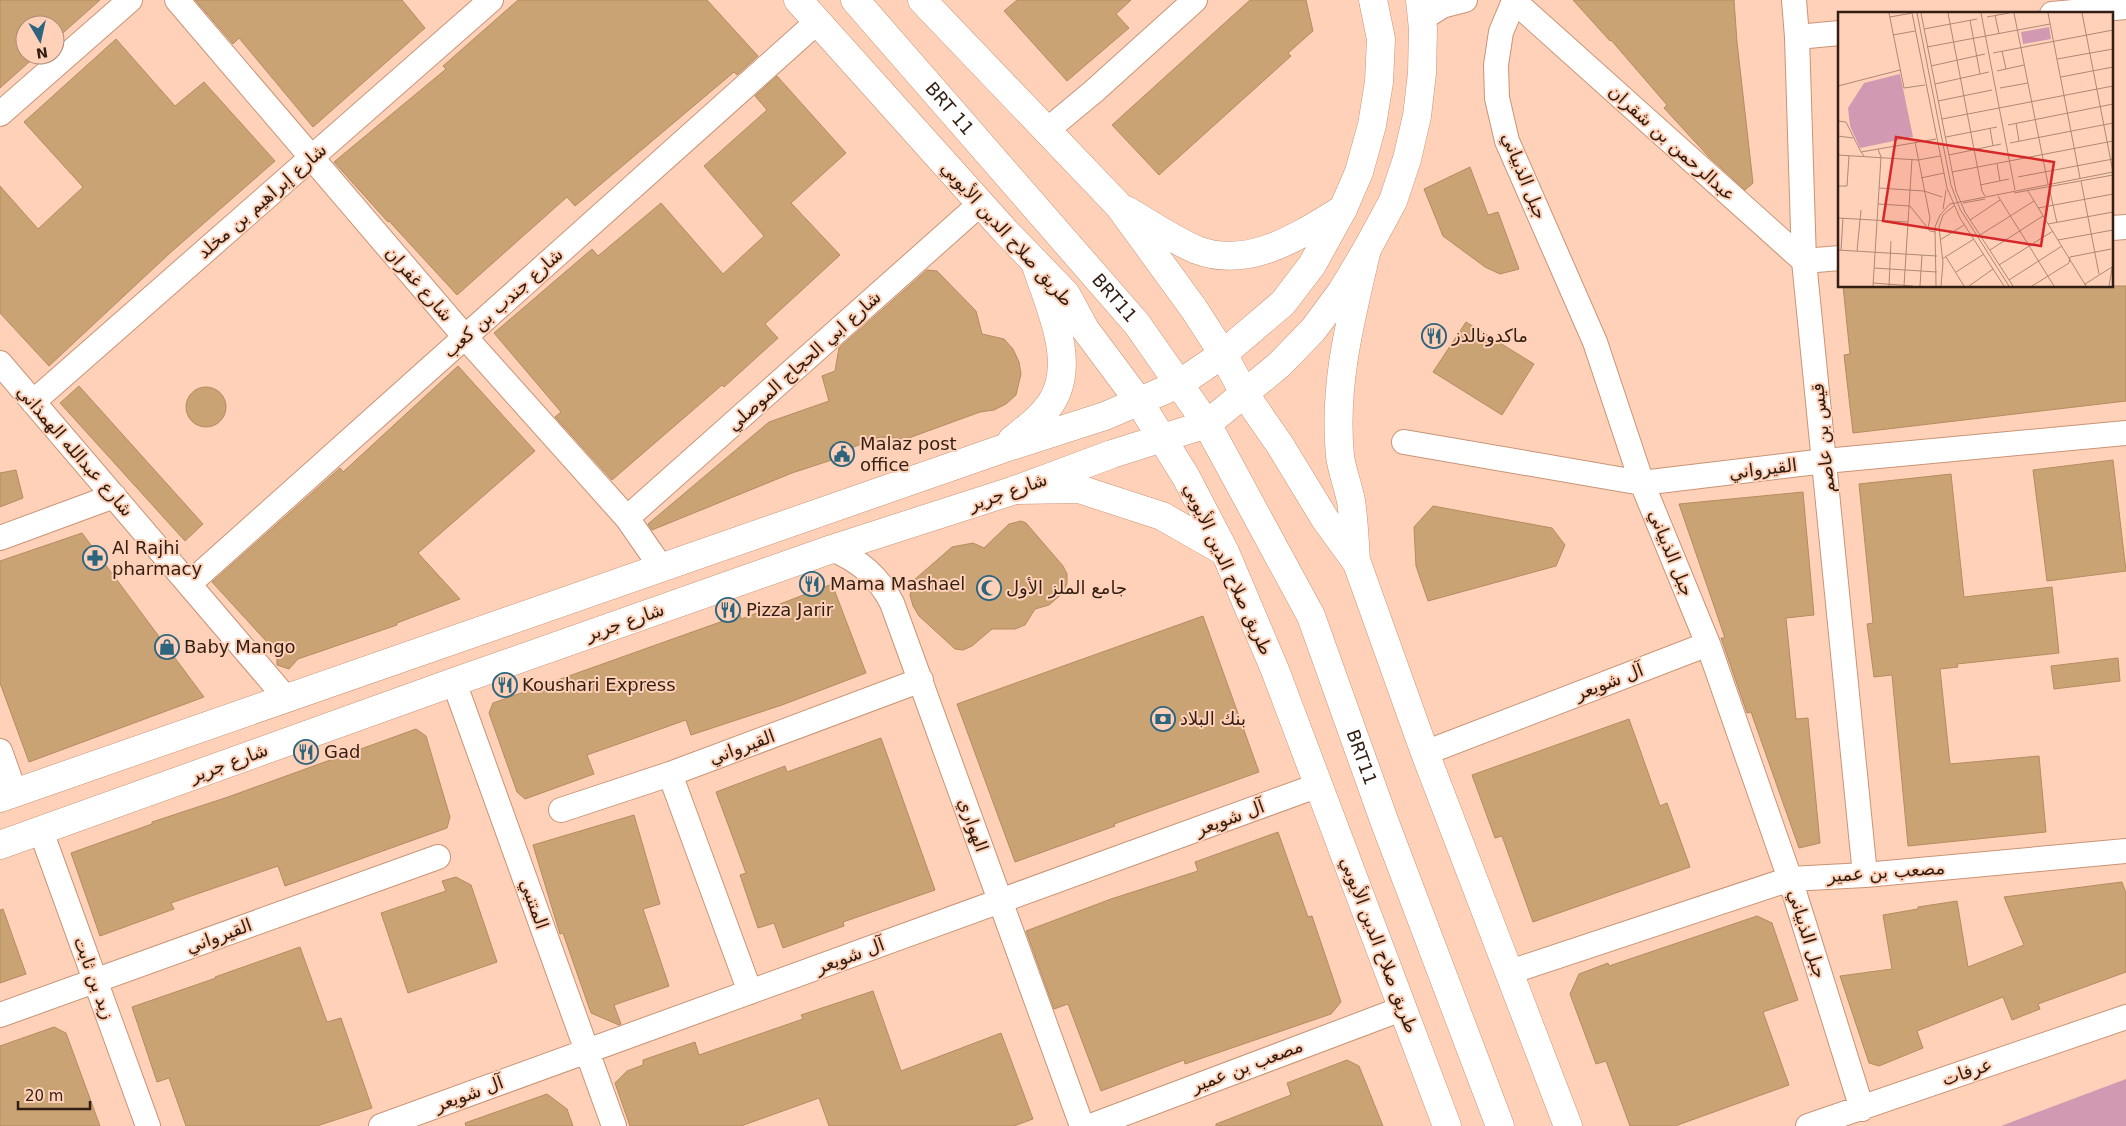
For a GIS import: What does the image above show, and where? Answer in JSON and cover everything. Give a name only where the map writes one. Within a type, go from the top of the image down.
[{"type":"main road","name":"طريق صلاح الدين الأيوبي","points":[[798,0],[980,204],[1066,294],[1085,329],[1138,400],[1162,438],[1225,552],[1275,670],[1447,1126]]},
{"type":"main road","name":"BRT 11","points":[[855,0],[1044,216]]},
{"type":"main road","points":[[922,0],[1119,206],[1194,309],[1223,354],[1244,393],[1280,445],[1325,519],[1357,563]]},
{"type":"main road","points":[[8,796],[661,567],[1002,449],[1106,416],[1138,400],[1192,404],[1223,354],[1282,303],[1312,264],[1343,209],[1359,172],[1372,125],[1379,82],[1380,39],[1373,0]]},
{"type":"main road","points":[[1421,10],[1422,73],[1417,116],[1407,159],[1393,200],[1368,249],[1346,338],[1341,378],[1340,458],[1351,500],[1357,563],[1425,752],[1568,1126]]},
{"type":"main road","points":[[1119,206],[1197,250],[1233,255],[1260,251],[1286,243],[1343,209]]},
{"type":"main road","name":"BRT11","points":[[1044,216],[1137,324],[1192,404],[1311,616],[1385,823],[1500,1126]]},
{"type":"main road","name":"شارع جرير","points":[[0,845],[832,549],[1015,490],[1112,454],[1162,438],[1192,404],[1244,393],[1279,365],[1313,330],[1342,291],[1368,249]]},
{"type":"main road","points":[[1002,449],[1040,416],[1051,402],[1059,386],[1062,352],[1036,262]]},
{"type":"main road","points":[[1015,490],[1079,489],[1162,516],[1225,552]]},
{"type":"street","points":[[0,114],[130,0]]},
{"type":"street","name":"شارع غفران","points":[[177,0],[465,337],[627,518],[661,567]]},
{"type":"street","name":"شارع إبراهيم بن مخلد","points":[[33,402],[491,0]]},
{"type":"street","points":[[1046,131],[1093,92],[1195,0]]},
{"type":"street","points":[[1421,10],[1465,0]]},
{"type":"street","name":"عبدالرحمن بن شقران","points":[[1511,0],[1804,262]]},
{"type":"street","name":"جبل الذبياني","points":[[1511,0],[1501,32],[1496,65],[1497,98],[1507,141],[1595,342],[1642,483],[1708,644],[1790,879],[1862,1109]]},
{"type":"street","name":"قيس بن عاصم","points":[[1794,0],[1797,37],[1804,262],[1865,875]]},
{"type":"street","points":[[2073,12],[2126,7]]},
{"type":"street","name":"شارع جندب بن كعب","points":[[189,584],[817,22]]},
{"type":"street","points":[[1797,37],[1838,34]]},
{"type":"street","name":"شارع ابي الحجاج الموصلي","points":[[627,518],[980,204]]},
{"type":"street","points":[[1804,262],[1838,258]]},
{"type":"street","name":"شارع عبدالله الهمذاني","points":[[0,363],[286,698]]},
{"type":"street","name":"القيرواني","points":[[1404,442],[1642,483],[1825,461],[2126,433]]},
{"type":"street","points":[[0,538],[114,496]]},
{"type":"street","name":"الهواري","points":[[832,549],[857,561],[878,579],[892,603],[1082,1126]]},
{"type":"street","name":"آل شويعر","points":[[1425,752],[1708,644]]},
{"type":"street","name":"القيرواني","points":[[561,810],[670,774],[921,680]]},
{"type":"street","name":"المتنبي","points":[[454,682],[614,1126]]},
{"type":"street","points":[[0,751],[8,796]]},
{"type":"street","points":[[670,774],[750,992]]},
{"type":"street","name":"آل شويعر","points":[[381,1126],[1318,785]]},
{"type":"street","name":"زيد بن ثابت","points":[[41,830],[148,1126]]},
{"type":"street","name":"مصعب بن عمير","points":[[1510,972],[1790,879],[1865,875],[2126,851]]},
{"type":"street","name":"القيرواني","points":[[0,1015],[438,857]]},
{"type":"street","name":"مصعب بن عمير","points":[[1091,1126],[1404,1008]]},
{"type":"street","name":"عرفات","points":[[1808,1126],[2126,1017]]},
{"type":"shaded area","points":[[2126,1079],[2126,1126],[2001,1126]]},
{"type":"building","points":[[0,0],[100,0],[65,31],[65,15],[15,15],[15,65],[26,65],[0,88]]},
{"type":"building","points":[[195,0],[402,0],[425,28],[313,127],[239,38],[233,44]]},
{"type":"building","points":[[518,0],[707,0],[758,56],[737,75],[734,72],[575,206],[567,197],[457,295],[334,162],[446,69],[443,66]]},
{"type":"building","points":[[1017,0],[1131,0],[1116,14],[1129,28],[1067,81],[1004,11]]},
{"type":"building","points":[[1250,0],[1306,0],[1313,31],[1288,53],[1291,56],[1159,175],[1112,125]]},
{"type":"building","points":[[1573,0],[1734,0],[1753,183],[1745,190],[1709,157],[1664,108],[1667,105],[1611,40]]},
{"type":"building","points":[[116,39],[175,106],[204,82],[275,161],[170,253],[49,366],[0,313],[0,186],[38,229],[83,187],[24,122]]},
{"type":"building","points":[[777,76],[846,153],[791,203],[840,255],[765,324],[778,338],[724,387],[722,385],[612,480],[555,417],[561,412],[494,333],[592,249],[598,256],[661,203],[723,274],[764,236],[704,166],[767,110],[755,96]]},
{"type":"building","points":[[1470,167],[1488,215],[1498,212],[1519,269],[1500,274],[1485,267],[1443,236],[1424,189]]},
{"type":"building","points":[[927,270],[937,271],[976,311],[982,334],[1004,339],[1013,349],[1019,362],[1021,374],[1016,395],[1006,404],[994,410],[980,412],[906,439],[880,437],[851,448],[853,453],[792,473],[652,530],[648,524],[769,422],[829,401],[822,376],[835,371],[839,348]]},
{"type":"building","points":[[2114,286],[2126,286],[2126,401],[1853,433],[1844,355],[1850,354],[1843,288],[2114,288]]},
{"type":"building","points":[[1466,322],[1534,364],[1502,415],[1433,372]]},
{"type":"building","points":[[458,366],[535,451],[418,553],[460,599],[397,623],[397,625],[298,659],[289,669],[277,665],[277,653],[212,582],[340,468],[343,472]]},
{"type":"building","points":[[79,386],[203,524],[185,541],[60,403]]},
{"type":"building","points":[[206,387],[220,393],[226,407],[220,421],[206,427],[192,421],[186,407],[192,393]]},
{"type":"building","points":[[2113,460],[2126,571],[2047,581],[2033,470]]},
{"type":"building","points":[[16,470],[23,498],[0,507],[0,473]]},
{"type":"building","points":[[1951,474],[1964,597],[2052,587],[2059,653],[1957,664],[1958,667],[1940,669],[1950,764],[2039,756],[2046,832],[1908,846],[1892,675],[1874,677],[1867,624],[1873,623],[1859,484]]},
{"type":"building","points":[[1803,492],[1814,615],[1786,618],[1796,719],[1808,718],[1820,843],[1799,848],[1751,712],[1747,713],[1721,638],[1725,638],[1679,504]]},
{"type":"building","points":[[1433,506],[1552,528],[1565,545],[1556,566],[1428,601],[1416,566],[1414,527]]},
{"type":"building","name":"جامع الملز الأول","points":[[1021,521],[1026,523],[1063,566],[1067,574],[1067,583],[1063,593],[1049,605],[1035,609],[1025,625],[1015,629],[992,629],[972,646],[963,650],[955,649],[919,616],[913,606],[910,595],[914,580],[952,547],[973,543],[984,548],[1009,524]]},
{"type":"building","points":[[82,533],[204,697],[29,762],[0,683],[0,561]]},
{"type":"building","points":[[832,584],[866,673],[782,705],[691,735],[686,720],[587,755],[594,774],[525,799],[517,792],[489,713],[493,703],[740,615],[741,619]]},
{"type":"building","points":[[1203,616],[1259,772],[1015,862],[957,704]]},
{"type":"building","points":[[2118,658],[2120,681],[2054,689],[2051,666]]},
{"type":"building","points":[[1629,719],[1660,806],[1667,803],[1690,867],[1533,922],[1502,836],[1495,838],[1472,775]]},
{"type":"building","points":[[416,729],[426,736],[450,817],[447,828],[285,886],[278,866],[171,903],[174,909],[100,936],[71,853],[152,824],[152,822],[228,797]]},
{"type":"building","points":[[881,738],[935,890],[843,922],[844,926],[783,948],[774,923],[758,928],[740,875],[746,873],[716,792],[785,766],[787,772]]},
{"type":"building","points":[[634,815],[660,904],[643,909],[669,986],[614,1005],[621,1024],[619,1025],[591,1013],[563,933],[560,934],[533,845]]},
{"type":"building","points":[[1278,832],[1308,917],[1312,916],[1341,1002],[1331,1014],[1185,1064],[1184,1060],[1101,1091],[1068,1004],[1054,1009],[1026,931],[1111,899],[1198,871],[1195,862]]},
{"type":"building","points":[[456,877],[471,885],[497,962],[408,993],[381,913],[446,891],[442,881]]},
{"type":"building","points":[[2122,882],[2126,893],[2126,972],[2038,1004],[2040,1009],[2012,1020],[2003,997],[1917,1031],[1923,1048],[1879,1066],[1869,1063],[1840,976],[1892,969],[1883,915],[1957,901],[1968,967],[2024,945],[2004,897]]},
{"type":"building","points":[[3,909],[26,974],[0,983],[0,910]]},
{"type":"building","points":[[1757,916],[1772,923],[1798,1000],[1763,1012],[1789,1085],[1675,1126],[1630,1126],[1606,1061],[1596,1064],[1570,994],[1579,974],[1608,963],[1609,966]]},
{"type":"building","points":[[300,947],[327,1022],[341,1018],[372,1108],[317,1126],[186,1126],[169,1078],[157,1082],[132,1007]]},
{"type":"building","points":[[873,991],[901,1071],[1001,1033],[1033,1119],[1014,1126],[829,1126],[819,1098],[741,1126],[630,1126],[615,1083],[627,1071],[643,1065],[643,1060],[695,1042],[699,1055],[803,1019],[801,1015]]},
{"type":"building","points":[[54,1027],[66,1033],[100,1126],[0,1126],[0,1046]]},
{"type":"building","points":[[1347,1060],[1359,1066],[1383,1126],[1216,1126],[1216,1124],[1291,1095],[1287,1083]]},
{"type":"building","points":[[547,1094],[567,1109],[573,1126],[466,1126],[465,1123]]},
{"type":"place","name":"ماكدونالدز","points":[[1434,336]]},
{"type":"place","name":"Malaz post office","points":[[842,454]]},
{"type":"place","name":"Al Rajhi pharmacy","points":[[95,558]]},
{"type":"place","name":"Mama Mashael","points":[[812,584]]},
{"type":"place","name":"جامع الملز الأول","points":[[989,588]]},
{"type":"place","name":"Pizza Jarir","points":[[728,610]]},
{"type":"place","name":"Baby Mango","points":[[167,647]]},
{"type":"place","name":"Koushari Express","points":[[505,685]]},
{"type":"place","name":"بنك البلاد","points":[[1163,719]]},
{"type":"place","name":"Gad","points":[[306,752]]}]
